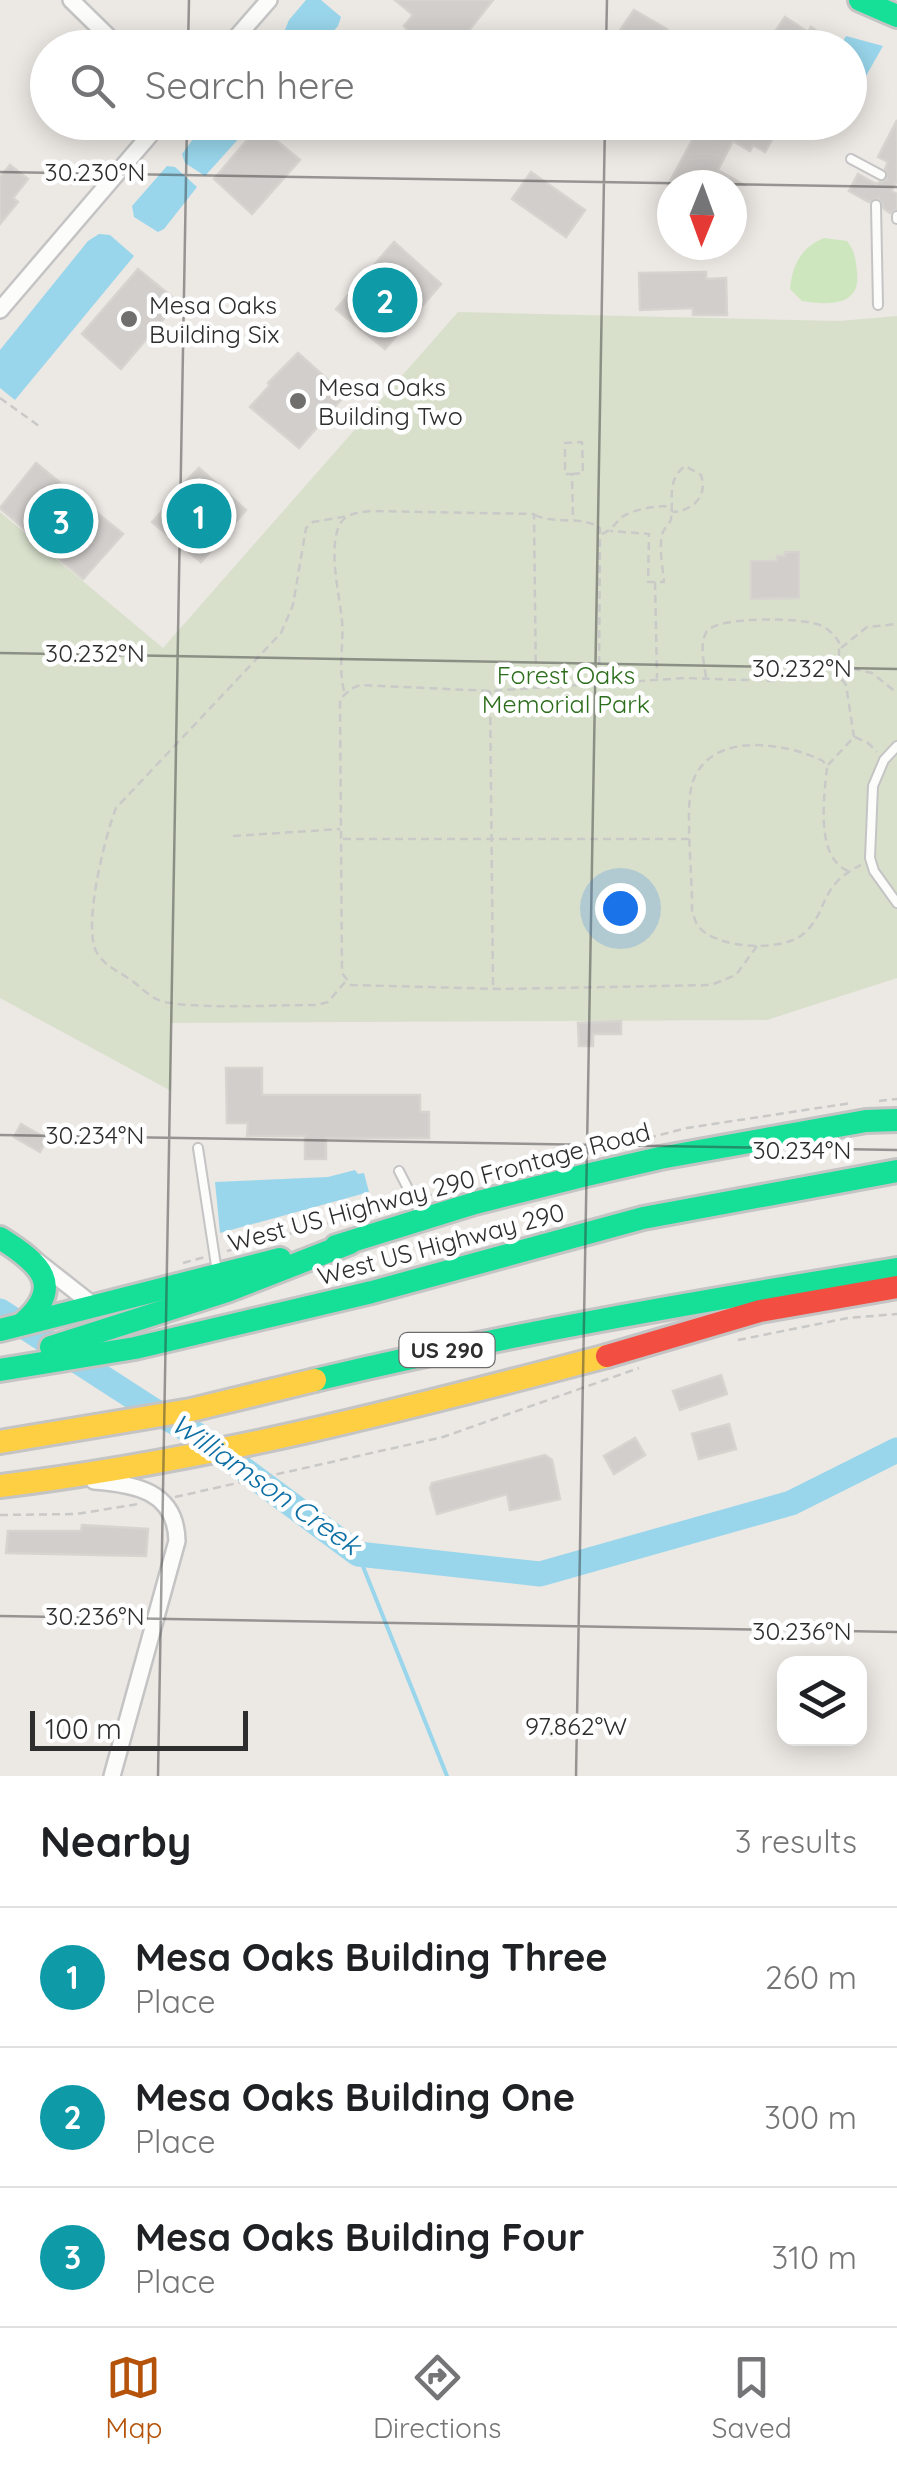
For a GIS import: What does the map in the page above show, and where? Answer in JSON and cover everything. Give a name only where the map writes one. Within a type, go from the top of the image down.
[{"type":"main road","points":[[860,0],[897,16]]},
{"type":"main road","name":"West US Highway 290 Frontage Road","points":[[11,1327],[215,1264],[350,1243],[419,1209],[660,1158],[866,1121],[897,1120]]},
{"type":"main road","name":"West US Highway 290","points":[[0,1367],[154,1344],[372,1292],[643,1218],[897,1170]]},
{"type":"main road","points":[[0,1238],[34,1260],[43,1276],[44,1302],[36,1314],[11,1327]]},
{"type":"main road","points":[[0,1367],[227,1291],[350,1243]]},
{"type":"main road","name":"US 290","points":[[0,1442],[192,1410],[403,1359],[712,1299],[897,1268]]},
{"type":"main road","points":[[0,1486],[138,1466],[355,1422],[644,1356],[760,1311],[897,1286]]},
{"type":"street","points":[[70,0],[101,30]]},
{"type":"street","points":[[243,30],[269,0]]},
{"type":"street","points":[[0,310],[146,140]]},
{"type":"street","points":[[34,1260],[92,1305]]},
{"type":"street","points":[[55,1480],[117,1482],[140,1488],[160,1500],[176,1523],[177,1541],[112,1776]]},
{"type":"lane","points":[[869,180],[851,159],[881,175]]},
{"type":"lane","points":[[876,205],[878,305]]},
{"type":"lane","points":[[897,746],[884,760],[872,786],[870,858],[874,871],[897,903]]},
{"type":"lane","points":[[198,1148],[215,1264]]},
{"type":"lane","points":[[399,1170],[419,1209]]},
{"type":"path","points":[[0,398],[39,426]]},
{"type":"path","points":[[582,442],[583,473],[572,474],[566,474],[564,443],[582,442]]},
{"type":"path","points":[[602,534],[649,534],[648,582],[664,582],[663,531],[669,525],[670,510],[672,481],[685,466],[696,470],[704,482],[700,498],[679,512],[670,510],[666,506],[641,510],[622,517],[610,531]]},
{"type":"path","points":[[572,474],[573,521]]},
{"type":"path","points":[[346,981],[336,996],[317,1005],[169,1003],[144,994],[132,980],[114,971],[98,955],[92,933],[92,905],[116,808],[281,633],[293,606],[306,528],[313,522],[371,511],[534,514],[554,521],[594,523],[602,534],[599,684]]},
{"type":"path","points":[[534,514],[536,688]]},
{"type":"path","points":[[348,516],[342,522],[336,544],[342,630],[340,676],[344,693],[338,710],[342,974],[346,981],[351,985],[493,989],[711,986],[736,975],[757,946]]},
{"type":"path","points":[[655,582],[657,680]]},
{"type":"path","points":[[706,679],[703,639],[712,626],[739,621],[808,622],[833,634],[840,650],[839,676],[849,696],[854,737],[827,768]]},
{"type":"path","points":[[840,650],[867,627],[897,624]]},
{"type":"path","points":[[838,665],[872,673],[897,692]]},
{"type":"path","points":[[344,693],[360,685],[490,691],[657,680],[756,682],[827,672],[839,676]]},
{"type":"path","points":[[490,691],[493,989]]},
{"type":"path","points":[[854,737],[868,743],[884,760]]},
{"type":"path","points":[[766,745],[808,753],[823,761],[827,768],[826,841],[832,860],[848,870],[836,878],[800,937],[757,946],[722,941],[698,926],[692,912],[691,839],[690,792],[699,769],[734,748],[766,745]]},
{"type":"path","points":[[233,836],[341,829]]},
{"type":"path","points":[[341,839],[691,839]]},
{"type":"path","points":[[880,1100],[897,1099]]},
{"type":"path","points":[[482,1181],[688,1128],[863,1102]]},
{"type":"path","points":[[176,1265],[215,1264],[419,1209],[465,1186]]},
{"type":"path","points":[[734,1340],[848,1318],[897,1314]]},
{"type":"path","points":[[0,1514],[77,1514],[160,1500],[443,1438],[644,1356]]},
{"type":"green space","points":[[824,238],[847,241],[850,245],[856,260],[857,284],[848,298],[840,301],[802,301],[790,289],[793,273],[804,252]]},
{"type":"green space","name":"Forest Oaks Memorial Park","points":[[458,312],[839,321],[897,316],[897,978],[767,1020],[171,1023],[171,1091],[0,998],[0,512],[163,648]]},
{"type":"water","points":[[306,0],[321,0],[341,17],[334,30],[285,30]]},
{"type":"water","points":[[867,42],[883,46],[867,74]]},
{"type":"water","points":[[192,140],[237,140],[205,176],[185,163],[182,154]]},
{"type":"water","points":[[167,166],[175,167],[197,187],[158,232],[134,217],[132,206]]},
{"type":"water","points":[[99,234],[110,235],[134,256],[15,400],[0,388],[0,350],[88,241]]},
{"type":"water","points":[[355,1170],[364,1173],[369,1192],[220,1233],[215,1182],[328,1177]]},
{"type":"building","points":[[395,0],[493,0],[469,30],[408,30],[404,26],[413,15]]},
{"type":"building","points":[[634,10],[668,30],[620,30]]},
{"type":"building","points":[[785,17],[805,30],[776,30]]},
{"type":"building","points":[[897,120],[897,181],[891,191],[897,194],[897,209],[890,213],[879,198],[869,202],[849,191],[858,174],[876,184],[887,179],[888,162],[878,157]]},
{"type":"building","points":[[247,140],[276,140],[300,160],[252,214],[214,179]]},
{"type":"building","points":[[692,140],[772,140],[765,152],[753,145],[750,151],[733,141],[718,170],[676,170]]},
{"type":"building","points":[[10,165],[28,179],[13,198],[18,202],[0,224],[0,177]]},
{"type":"building","points":[[531,172],[585,210],[566,237],[512,199]]},
{"type":"building","points":[[394,242],[441,284],[385,349],[336,309]]},
{"type":"building","name":"Mesa Oaks Building Six","points":[[138,269],[178,302],[121,369],[82,334]]},
{"type":"building","points":[[706,272],[706,279],[726,278],[727,315],[693,315],[693,308],[640,310],[639,273]]},
{"type":"building","name":"Mesa Oaks Building Two","points":[[298,353],[345,395],[299,448],[250,407]]},
{"type":"building","points":[[36,463],[123,534],[83,579],[0,508]]},
{"type":"building","points":[[199,468],[246,510],[201,562],[152,522]]},
{"type":"building","points":[[785,552],[799,552],[799,598],[751,599],[751,561],[777,561],[777,556],[785,556]]},
{"type":"building","points":[[621,1021],[621,1034],[593,1034],[593,1046],[579,1046],[578,1023]]},
{"type":"building","points":[[226,1068],[262,1068],[262,1095],[420,1095],[420,1112],[429,1112],[429,1138],[326,1138],[326,1159],[305,1159],[305,1136],[247,1136],[248,1123],[227,1123]]},
{"type":"building","points":[[21,1124],[47,1139],[40,1152],[14,1137]]},
{"type":"building","points":[[721,1375],[727,1394],[680,1410],[673,1391]]},
{"type":"building","points":[[729,1424],[736,1449],[699,1459],[692,1434]]},
{"type":"building","points":[[635,1438],[645,1455],[614,1474],[604,1456]]},
{"type":"building","points":[[545,1455],[552,1460],[560,1499],[510,1510],[507,1494],[437,1514],[432,1483]]},
{"type":"building","points":[[82,1525],[148,1529],[146,1556],[6,1553],[8,1531],[81,1531]]},
{"type":"waterway","name":"Williamson Creek","points":[[0,1311],[199,1436],[358,1554],[540,1574],[791,1503],[897,1450]]},
{"type":"waterway","points":[[358,1554],[447,1776]]},
{"type":"traffic: fast","points":[[860,0],[897,16]]},
{"type":"traffic: fast","points":[[336,1246],[475,1203],[660,1158],[866,1121],[897,1120]]},
{"type":"traffic: fast","points":[[0,1370],[135,1348],[372,1292],[643,1218],[897,1171]]},
{"type":"traffic: fast","points":[[0,1238],[36,1266],[45,1287],[43,1298],[22,1324]]},
{"type":"traffic: fast","points":[[51,1347],[227,1291],[350,1243]]},
{"type":"traffic: fast","points":[[0,1330],[280,1259]]},
{"type":"traffic: fast","points":[[315,1380],[532,1333],[897,1269]]},
{"type":"traffic: slow","points":[[0,1486],[230,1448],[607,1356]]},
{"type":"traffic: slow","points":[[0,1442],[191,1410],[315,1380]]},
{"type":"traffic: jam","points":[[607,1356],[760,1311],[897,1287]]},
{"type":"place","name":"Mesa Oaks Building One","points":[[385,300]]},
{"type":"place","name":"Mesa Oaks Building Six","points":[[129,319]]},
{"type":"place","name":"Mesa Oaks Building Two","points":[[298,401]]},
{"type":"place","name":"Mesa Oaks Building Three","points":[[199,516]]},
{"type":"place","name":"Mesa Oaks Building Four","points":[[61,521]]}]
